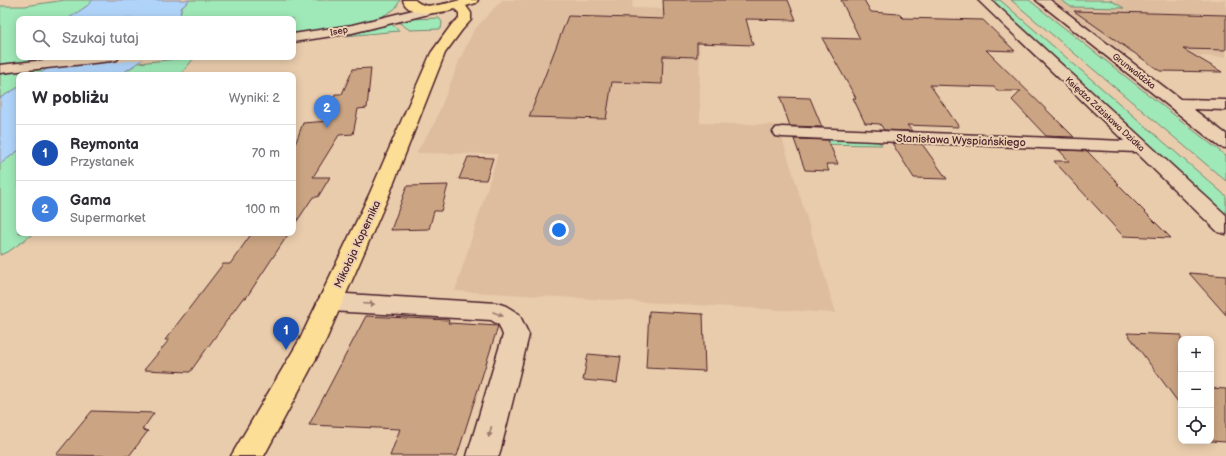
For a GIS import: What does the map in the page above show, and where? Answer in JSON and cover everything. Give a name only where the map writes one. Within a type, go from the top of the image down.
[{"type":"main road","points":[[436,9],[452,18],[458,16],[474,0]]},
{"type":"main road","points":[[412,3],[458,16]]},
{"type":"main road","name":"Mikołaja Kopernika","points":[[247,456],[314,340],[379,195],[438,54],[458,16]]},
{"type":"street","name":"Księdza Zdzisława Dzidka","points":[[984,0],[1226,227]]},
{"type":"street","name":"Grunwaldzka","points":[[1042,0],[1226,142]]},
{"type":"street","name":"Isep","points":[[384,20],[412,3]]},
{"type":"street","name":"Isep","points":[[296,38],[341,31],[436,9]]},
{"type":"street","points":[[0,69],[84,60]]},
{"type":"street","points":[[1176,104],[1226,105]]},
{"type":"street","name":"Stanisława Wyspiańskiego","points":[[782,132],[1140,147]]},
{"type":"street","points":[[330,302],[497,312],[510,320],[516,335],[483,456]]},
{"type":"shaded area","points":[[502,0],[633,0],[632,8],[699,10],[700,123],[778,125],[836,313],[455,291],[498,154],[416,153],[435,122],[460,59],[474,30]]},
{"type":"shaded area","points":[[1053,0],[1226,0],[1226,57],[1123,53]]},
{"type":"green space","points":[[65,0],[93,0],[72,16],[16,16],[16,60],[52,60],[0,64],[0,6],[25,6]]},
{"type":"green space","points":[[190,0],[400,0],[394,9],[382,16],[358,25],[345,28],[296,33],[296,16],[180,16],[181,8]]},
{"type":"green space","points":[[991,0],[1000,0],[1226,196],[1226,216]]},
{"type":"green space","points":[[1011,0],[1029,0],[1226,156],[1226,181]]},
{"type":"green space","points":[[1061,0],[1110,0],[1124,8],[1071,7]]},
{"type":"green space","points":[[439,18],[442,22],[441,29],[410,30],[398,22],[410,19]]},
{"type":"green space","points":[[391,24],[399,31],[345,36]]},
{"type":"green space","points":[[166,60],[192,60],[182,72],[124,72],[138,63]]},
{"type":"green space","points":[[47,69],[42,72],[19,72]]},
{"type":"green space","points":[[16,72],[16,89],[0,98],[0,74]]},
{"type":"green space","points":[[806,140],[876,140],[882,145],[810,144]]},
{"type":"green space","points":[[16,152],[16,236],[30,236],[8,252],[0,255],[0,164]]},
{"type":"water","points":[[93,0],[190,0],[181,8],[180,16],[72,16]]},
{"type":"water","points":[[52,60],[142,60],[124,72],[42,72],[47,69]]},
{"type":"water","points":[[16,89],[16,152],[0,164],[0,98]]},
{"type":"pier","points":[[49,60],[137,60],[41,70],[45,68]]},
{"type":"building","points":[[663,0],[788,0],[796,20],[746,19],[753,45],[697,43],[697,57],[663,56],[662,84],[612,82],[606,119],[529,117],[568,16],[664,19]]},
{"type":"building","points":[[841,0],[864,0],[871,12],[899,14],[903,18],[983,20],[1015,51],[986,50],[1074,137],[1046,136],[1012,100],[1021,91],[997,91],[994,87],[930,85],[959,127],[907,125],[912,131],[884,130],[880,124],[865,123],[853,98],[856,98],[822,38],[860,39]]},
{"type":"building","points":[[1074,11],[1226,15],[1226,50],[1183,49],[1222,72],[1160,71]]},
{"type":"building","points":[[371,68],[367,108],[358,109],[353,134],[339,135],[313,177],[330,177],[318,197],[313,197],[296,222],[296,142],[303,123],[329,121],[335,94],[342,94],[353,69]]},
{"type":"building","points":[[780,97],[810,98],[822,127],[790,126]]},
{"type":"building","points":[[794,139],[828,140],[838,164],[826,164],[829,171],[805,170]]},
{"type":"building","points":[[892,143],[922,144],[947,179],[914,178]]},
{"type":"building","points":[[1059,150],[1087,151],[1119,184],[1117,184],[1171,238],[1123,236],[1054,161],[1069,161]]},
{"type":"building","points":[[468,157],[493,158],[486,180],[459,179]]},
{"type":"building","points":[[448,185],[441,211],[434,211],[429,229],[391,230],[407,186]]},
{"type":"building","points":[[250,236],[287,236],[246,298],[243,298],[190,372],[144,370],[169,340],[165,340],[223,264],[230,264]]},
{"type":"building","points":[[1189,273],[1226,276],[1226,315]]},
{"type":"building","points":[[649,311],[703,314],[705,371],[646,368]]},
{"type":"building","points":[[366,316],[449,320],[448,323],[498,326],[457,456],[390,456],[400,429],[309,425]]},
{"type":"building","points":[[1127,333],[1181,335],[1178,336],[1178,402]]},
{"type":"building","points":[[588,354],[621,357],[617,383],[583,380]]},
{"type":"building","points":[[1214,388],[1226,389],[1226,442],[1214,441]]},
{"type":"building","points":[[92,411],[154,413],[142,430],[148,431],[129,456],[56,455]]},
{"type":"place","name":"Gama","points":[[327,128]]},
{"type":"place","name":"Reymonta","points":[[286,350]]}]
